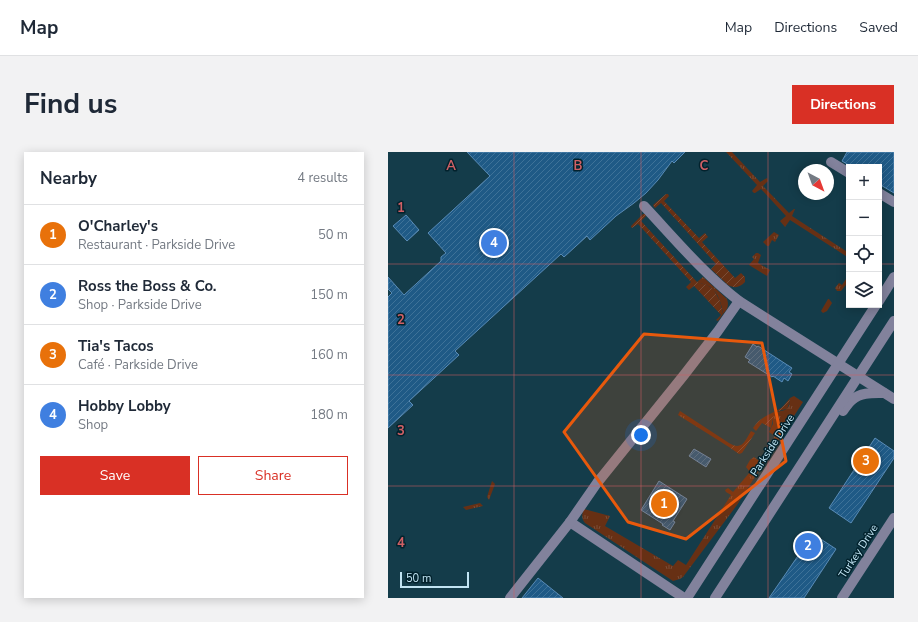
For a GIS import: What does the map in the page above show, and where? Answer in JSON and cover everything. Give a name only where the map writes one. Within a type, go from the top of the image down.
[{"type":"street","points":[[832,162],[846,171]]},
{"type":"street","points":[[882,194],[894,202]]},
{"type":"street","points":[[644,206],[709,276],[727,292],[890,396]]},
{"type":"street","points":[[882,296],[894,277]]},
{"type":"street","points":[[510,598],[570,522],[597,483],[718,331],[739,301]]},
{"type":"street","name":"Parkside Drive","points":[[687,598],[874,308]]},
{"type":"street","points":[[715,598],[894,321]]},
{"type":"street","points":[[826,427],[854,398],[860,395],[870,393],[890,396]]},
{"type":"street","name":"Turkey Drive","points":[[842,598],[894,518]]},
{"type":"street","points":[[570,522],[684,598]]},
{"type":"highlighted area","points":[[644,334],[762,343],[786,461],[686,539],[628,522],[564,432]]},
{"type":"green space","points":[[726,152],[732,152],[760,182],[767,178],[768,181],[763,186],[789,213],[795,209],[792,216],[846,251],[846,256],[790,220],[785,227],[780,221],[786,216],[761,189],[755,193],[752,191],[757,185]]},
{"type":"green space","points":[[666,194],[669,196],[664,201],[699,238],[705,233],[708,237],[702,242],[735,278],[741,273],[745,277],[745,282],[743,284],[735,287],[728,285],[711,269],[716,264],[661,203],[655,208],[654,207],[653,205]]},
{"type":"green space","points":[[643,214],[646,216],[641,221],[697,282],[707,285],[714,290],[720,301],[723,314],[718,321],[716,320],[721,315],[694,286],[689,290],[686,287],[691,282],[638,224],[632,228],[631,227]]},
{"type":"green space","points":[[774,232],[779,235],[775,242],[772,240],[769,246],[767,246],[763,242]]},
{"type":"green space","points":[[756,253],[761,255],[758,263],[770,270],[767,276],[749,265],[754,259],[752,257]]},
{"type":"green space","points":[[703,277],[727,299],[728,307],[723,314],[721,303],[713,289],[697,282]]},
{"type":"green space","points":[[846,279],[846,285],[841,291],[837,291],[835,288],[839,283],[842,285]]},
{"type":"green space","points":[[828,299],[832,303],[827,311],[823,313],[821,311]]},
{"type":"green space","points":[[794,396],[803,402],[737,505],[680,579],[673,581],[585,523],[582,516],[584,509],[610,516],[605,526],[673,566],[678,560],[686,565],[731,495],[725,490],[728,488],[733,492],[750,472],[746,467],[750,460],[754,457],[759,461],[775,436],[769,432],[773,424],[774,413],[785,410],[789,406],[790,398]]},
{"type":"green space","points":[[790,398],[787,408],[774,413],[771,428],[762,423],[756,431],[753,428],[762,418],[784,406]]},
{"type":"green space","points":[[680,411],[729,443],[729,447],[678,415]]},
{"type":"green space","points":[[751,431],[755,433],[742,453],[739,454],[729,447],[729,443],[737,446],[743,444]]},
{"type":"green space","points":[[492,481],[495,484],[489,500],[487,497]]},
{"type":"green space","points":[[480,503],[483,506],[466,510],[463,507]]},
{"type":"building","points":[[467,152],[685,152],[674,163],[672,161],[646,193],[616,216],[590,240],[587,236],[564,257],[561,254],[455,351],[459,355],[409,401],[413,405],[388,428],[388,297],[392,293],[388,289],[388,277],[404,295],[441,261],[441,257],[446,253],[428,233],[490,176]]},
{"type":"building","points":[[847,152],[894,152],[894,193],[882,186],[882,164],[847,164],[842,161]]},
{"type":"building","points":[[406,215],[419,230],[407,241],[393,226]]},
{"type":"building","points":[[753,344],[792,368],[789,372],[792,374],[788,381],[784,378],[782,382],[748,362],[750,360],[745,357]]},
{"type":"building","points":[[875,438],[894,451],[894,458],[851,523],[829,508]]},
{"type":"building","points":[[694,449],[711,459],[706,467],[689,456]]},
{"type":"building","points":[[659,481],[687,499],[673,521],[675,522],[670,530],[641,510]]},
{"type":"building","points":[[813,534],[836,549],[804,598],[769,598]]},
{"type":"building","points":[[538,578],[563,598],[522,598]]},
{"type":"place","name":"Hobby Lobby","points":[[494,243]]},
{"type":"place","name":"Tia's Tacos","points":[[866,461]]},
{"type":"place","name":"O'Charley's","points":[[664,504]]},
{"type":"place","name":"Ross the Boss & Co.","points":[[808,546]]}]
